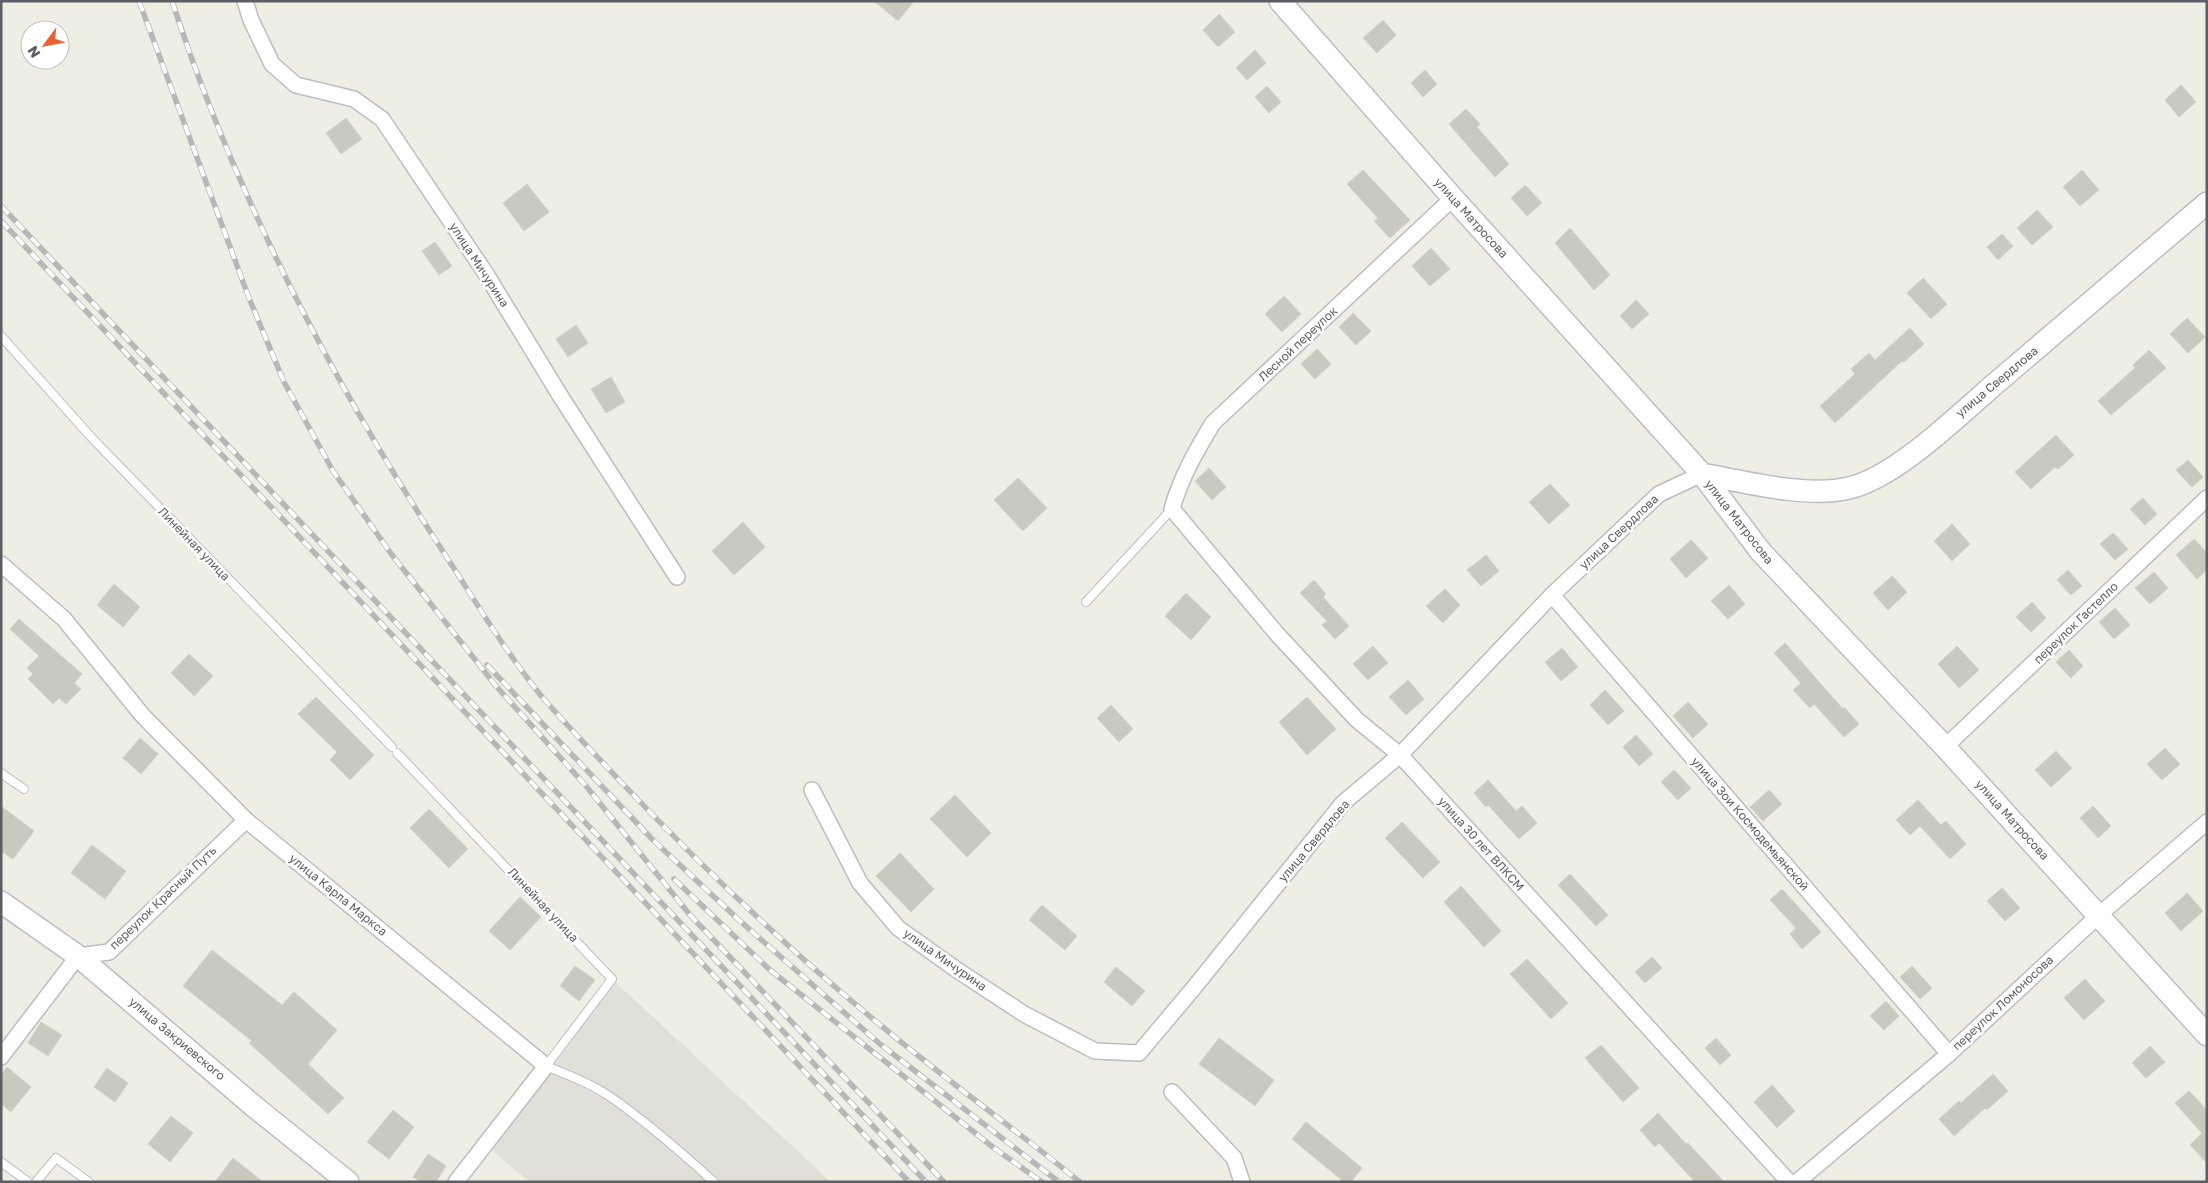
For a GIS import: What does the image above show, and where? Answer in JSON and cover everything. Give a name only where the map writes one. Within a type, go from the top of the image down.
[{"type":"street","name":"улица Мичурина","points":[[245,1],[251,20],[272,64],[296,85],[354,99],[382,120],[486,274],[560,397],[677,577]]},
{"type":"street","name":"улица Матросова","points":[[1280,1],[1453,198],[1702,474],[1761,552],[1945,747],[2207,1035]]},
{"type":"street","name":"Лесной переулок","points":[[1172,510],[1177,490],[1190,460],[1213,423],[1453,198]]},
{"type":"street","name":"улица Свердлова","points":[[1139,1053],[1343,803],[1400,755],[1552,595],[1660,494],[1702,474],[1781,489],[1848,489],[1875,480],[1944,427],[2207,203]]},
{"type":"street","name":"переулок Гастелло","points":[[1945,747],[2207,498]]},
{"type":"street","name":"улица 30 лет ВЛКСМ","points":[[1172,510],[1277,634],[1357,720],[1400,755],[1789,1182]]},
{"type":"street","name":"улица Карла Маркса","points":[[1,564],[64,619],[143,716],[246,820],[546,1066]]},
{"type":"street","name":"улица Зои Космодемьянской","points":[[1552,595],[1949,1054]]},
{"type":"street","name":"улица Мичурина","points":[[812,790],[860,883],[898,928],[1024,1014],[1095,1052],[1139,1053]]},
{"type":"street","name":"переулок Красный Путь","points":[[78,956],[109,952],[246,820]]},
{"type":"street","name":"переулок Ломоносова","points":[[1797,1182],[1949,1054],[2099,915],[2207,822]]},
{"type":"street","name":"улица Закриевского","points":[[1,902],[78,956],[256,1108],[348,1182]]},
{"type":"street","points":[[1,1057],[78,956]]},
{"type":"street","points":[[456,1182],[546,1066]]},
{"type":"street","points":[[1172,1092],[1234,1158],[1242,1182]]},
{"type":"lane","name":"Линейная улица","points":[[1,336],[91,437],[395,750],[612,979],[546,1066]]},
{"type":"lane","points":[[1086,602],[1172,510]]},
{"type":"lane","points":[[1,773],[24,789]]},
{"type":"lane","name":"улица Карла Маркса","points":[[546,1066],[577,1078],[608,1096],[689,1159],[714,1182]]},
{"type":"lane","points":[[36,1182],[56,1158],[89,1182]]},
{"type":"lane","points":[[1,1162],[28,1182]]},
{"type":"shaded area","points":[[612,979],[831,1182],[530,1182],[485,1145]]},
{"type":"building","points":[[874,1],[914,1],[898,21]]},
{"type":"building","points":[[1219,14],[1235,32],[1218,47],[1203,30]]},
{"type":"building","points":[[1383,20],[1396,35],[1377,53],[1363,38]]},
{"type":"building","points":[[1255,50],[1266,63],[1247,80],[1236,68]]},
{"type":"building","points":[[1425,70],[1437,84],[1423,97],[1411,83]]},
{"type":"building","points":[[2181,85],[2196,102],[2179,117],[2165,100]]},
{"type":"building","points":[[1267,86],[1281,102],[1269,113],[1255,97]]},
{"type":"building","points":[[1466,109],[1480,124],[1477,127],[1509,164],[1495,177],[1449,124]]},
{"type":"building","points":[[346,118],[362,139],[341,154],[326,133]]},
{"type":"building","points":[[1363,170],[1410,220],[1390,238],[1374,221],[1378,218],[1347,184]]},
{"type":"building","points":[[2082,170],[2099,190],[2080,206],[2063,187]]},
{"type":"building","points":[[527,184],[549,212],[524,231],[503,203]]},
{"type":"building","points":[[1525,185],[1542,203],[1527,216],[1511,198]]},
{"type":"building","points":[[2037,210],[2053,227],[2032,245],[2017,228]]},
{"type":"building","points":[[1570,228],[1610,275],[1594,290],[1555,243]]},
{"type":"building","points":[[2002,234],[2013,246],[1998,260],[1987,247]]},
{"type":"building","points":[[435,242],[452,266],[439,275],[422,251]]},
{"type":"building","points":[[1431,248],[1450,269],[1430,286],[1412,266]]},
{"type":"building","points":[[1923,278],[1947,304],[1931,319],[1907,293]]},
{"type":"building","points":[[1284,296],[1301,314],[1282,332],[1265,314]]},
{"type":"building","points":[[1636,300],[1649,314],[1632,329],[1620,316]]},
{"type":"building","points":[[1353,313],[1371,331],[1356,345],[1339,327]]},
{"type":"building","points":[[2187,318],[2205,337],[2188,353],[2170,334]]},
{"type":"building","points":[[576,325],[588,343],[568,357],[556,339]]},
{"type":"building","points":[[1910,328],[1924,344],[1904,362],[1902,361],[1835,423],[1820,406],[1855,374],[1851,369],[1869,353],[1875,360]]},
{"type":"building","points":[[1317,349],[1331,364],[1315,379],[1301,364]]},
{"type":"building","points":[[2149,350],[2166,368],[2111,415],[2098,401],[2135,368],[2133,365]]},
{"type":"building","points":[[611,377],[625,402],[606,413],[591,389]]},
{"type":"building","points":[[2056,435],[2074,455],[2058,469],[2055,467],[2031,489],[2015,472]]},
{"type":"building","points":[[2188,460],[2203,477],[2192,487],[2176,470]]},
{"type":"building","points":[[1209,468],[1226,487],[1212,500],[1195,481]]},
{"type":"building","points":[[1018,478],[1047,508],[1023,531],[994,500]]},
{"type":"building","points":[[1550,484],[1570,505],[1549,524],[1529,502]]},
{"type":"building","points":[[2143,498],[2157,514],[2145,525],[2130,509]]},
{"type":"building","points":[[743,522],[765,547],[734,575],[712,551]]},
{"type":"building","points":[[1952,524],[1970,544],[1952,561],[1934,541]]},
{"type":"building","points":[[2113,533],[2128,549],[2115,560],[2100,544]]},
{"type":"building","points":[[2194,539],[2207,553],[2207,570],[2197,579],[2176,555]]},
{"type":"building","points":[[1691,540],[1708,558],[1686,578],[1670,559]]},
{"type":"building","points":[[1486,555],[1499,571],[1481,586],[1467,570]]},
{"type":"building","points":[[2068,570],[2082,586],[2071,595],[2057,580]]},
{"type":"building","points":[[2154,572],[2168,588],[2150,604],[2135,588]]},
{"type":"building","points":[[1892,576],[1907,592],[1888,610],[1873,593]]},
{"type":"building","points":[[1314,580],[1326,594],[1323,597],[1349,626],[1335,639],[1322,625],[1327,621],[1300,593]]},
{"type":"building","points":[[114,584],[140,607],[123,627],[97,605]]},
{"type":"building","points":[[1729,585],[1745,604],[1728,619],[1711,601]]},
{"type":"building","points":[[1445,589],[1460,605],[1443,623],[1426,606]]},
{"type":"building","points":[[1186,593],[1211,617],[1191,640],[1165,616]]},
{"type":"building","points":[[2032,602],[2046,618],[2031,632],[2016,617]]},
{"type":"building","points":[[2115,608],[2130,625],[2114,639],[2099,622]]},
{"type":"building","points":[[19,619],[82,674],[74,683],[81,689],[66,704],[59,698],[53,704],[28,679],[33,674],[27,668],[39,656],[10,629]]},
{"type":"building","points":[[1785,643],[1843,709],[1844,707],[1859,724],[1844,737],[1814,704],[1810,708],[1793,690],[1801,683],[1774,653]]},
{"type":"building","points":[[1373,646],[1388,663],[1368,680],[1353,664]]},
{"type":"building","points":[[1957,646],[1979,670],[1959,688],[1938,664]]},
{"type":"building","points":[[1562,648],[1578,667],[1561,681],[1545,662]]},
{"type":"building","points":[[2069,650],[2083,666],[2071,678],[2056,662]]},
{"type":"building","points":[[189,654],[213,676],[194,696],[171,673]]},
{"type":"building","points":[[1408,680],[1424,699],[1406,715],[1389,697]]},
{"type":"building","points":[[1605,690],[1624,711],[1608,725],[1590,705]]},
{"type":"building","points":[[316,697],[374,755],[350,780],[330,760],[337,752],[298,714]]},
{"type":"building","points":[[1307,697],[1336,729],[1307,755],[1279,722]]},
{"type":"building","points":[[1688,702],[1708,724],[1693,738],[1673,716]]},
{"type":"building","points":[[1111,705],[1133,729],[1119,742],[1097,718]]},
{"type":"building","points":[[1636,735],[1653,754],[1639,766],[1623,747]]},
{"type":"building","points":[[140,738],[158,754],[141,774],[123,758]]},
{"type":"building","points":[[2165,748],[2180,764],[2162,780],[2147,764]]},
{"type":"building","points":[[2056,751],[2072,768],[2051,787],[2035,770]]},
{"type":"building","points":[[1674,770],[1691,788],[1678,800],[1661,782]]},
{"type":"building","points":[[1488,780],[1516,811],[1522,806],[1537,823],[1519,839],[1488,805],[1486,807],[1474,793]]},
{"type":"building","points":[[1769,790],[1782,804],[1763,821],[1750,807]]},
{"type":"building","points":[[955,795],[991,833],[967,857],[930,819]]},
{"type":"building","points":[[1918,800],[1941,825],[1946,821],[1966,844],[1950,859],[1920,826],[1910,835],[1896,820]]},
{"type":"building","points":[[1,806],[34,831],[13,859],[1,851]]},
{"type":"building","points":[[2093,806],[2111,826],[2098,838],[2080,818]]},
{"type":"building","points":[[429,809],[468,849],[449,868],[410,828]]},
{"type":"building","points":[[1402,822],[1440,862],[1423,878],[1385,838]]},
{"type":"building","points":[[92,845],[126,871],[105,899],[71,873]]},
{"type":"building","points":[[900,853],[934,889],[911,912],[876,876]]},
{"type":"building","points":[[1570,874],[1608,915],[1596,926],[1558,885]]},
{"type":"building","points":[[1461,886],[1501,931],[1484,947],[1444,902]]},
{"type":"building","points":[[2002,888],[2020,908],[2005,921],[1987,901]]},
{"type":"building","points":[[1782,889],[1821,932],[1802,949],[1790,934],[1796,928],[1770,900]]},
{"type":"building","points":[[2187,893],[2203,911],[2181,931],[2165,913]]},
{"type":"building","points":[[520,897],[541,917],[510,950],[489,931]]},
{"type":"building","points":[[1042,905],[1077,936],[1065,950],[1029,920]]},
{"type":"building","points":[[212,950],[282,1005],[294,992],[337,1030],[308,1064],[344,1098],[328,1114],[249,1043],[252,1041],[183,986]]},
{"type":"building","points":[[1652,957],[1662,968],[1645,983],[1635,972]]},
{"type":"building","points":[[1527,959],[1568,1003],[1551,1019],[1510,974]]},
{"type":"building","points":[[575,966],[595,980],[579,1001],[560,986]]},
{"type":"building","points":[[1912,966],[1932,988],[1920,999],[1900,977]]},
{"type":"building","points":[[1116,967],[1145,991],[1132,1006],[1104,982]]},
{"type":"building","points":[[2085,979],[2105,1001],[2084,1020],[2064,998]]},
{"type":"building","points":[[1886,1001],[1899,1016],[1884,1030],[1870,1016]]},
{"type":"building","points":[[41,1022],[62,1035],[48,1056],[28,1043]]},
{"type":"building","points":[[1219,1038],[1274,1080],[1255,1106],[1199,1064]]},
{"type":"building","points":[[1716,1038],[1731,1055],[1720,1065],[1705,1048]]},
{"type":"building","points":[[1601,1045],[1639,1088],[1623,1102],[1585,1058]]},
{"type":"building","points":[[2150,1046],[2165,1062],[2146,1078],[2132,1063]]},
{"type":"building","points":[[7,1067],[31,1087],[11,1112],[1,1104],[1,1075]]},
{"type":"building","points":[[107,1068],[128,1083],[115,1102],[94,1087]]},
{"type":"building","points":[[1993,1074],[2008,1091],[1987,1110],[1985,1108],[1954,1136],[1939,1119],[1959,1101],[1961,1103]]},
{"type":"building","points":[[1772,1085],[1795,1111],[1777,1128],[1754,1102]]},
{"type":"building","points":[[2189,1091],[2207,1110],[2207,1163],[2190,1145],[2202,1133],[2175,1103]]},
{"type":"building","points":[[393,1110],[414,1127],[389,1159],[367,1142]]},
{"type":"building","points":[[1658,1113],[1724,1182],[1695,1182],[1659,1143],[1655,1147],[1640,1130]]},
{"type":"building","points":[[171,1116],[193,1133],[170,1162],[148,1144]]},
{"type":"building","points":[[1306,1122],[1362,1168],[1351,1182],[1344,1182],[1292,1139]]},
{"type":"building","points":[[428,1154],[446,1166],[436,1182],[421,1182],[413,1177]]},
{"type":"building","points":[[233,1158],[263,1182],[215,1182]]},
{"type":"railway","points":[[139,1],[249,298],[284,382],[333,471],[392,555],[496,686],[586,786],[690,915],[944,1182]]},
{"type":"railway","points":[[172,1],[197,74],[226,146],[290,286],[326,355],[363,422],[403,488],[529,681],[657,820],[770,929],[889,1032],[1080,1182]]},
{"type":"railway","points":[[1,206],[926,1182]]},
{"type":"railway","points":[[1,221],[909,1182]]},
{"type":"railway","points":[[487,665],[653,840],[740,921],[880,1044],[1059,1182]]},
{"type":"railway","points":[[674,879],[770,970],[994,1148],[1042,1182]]}]
